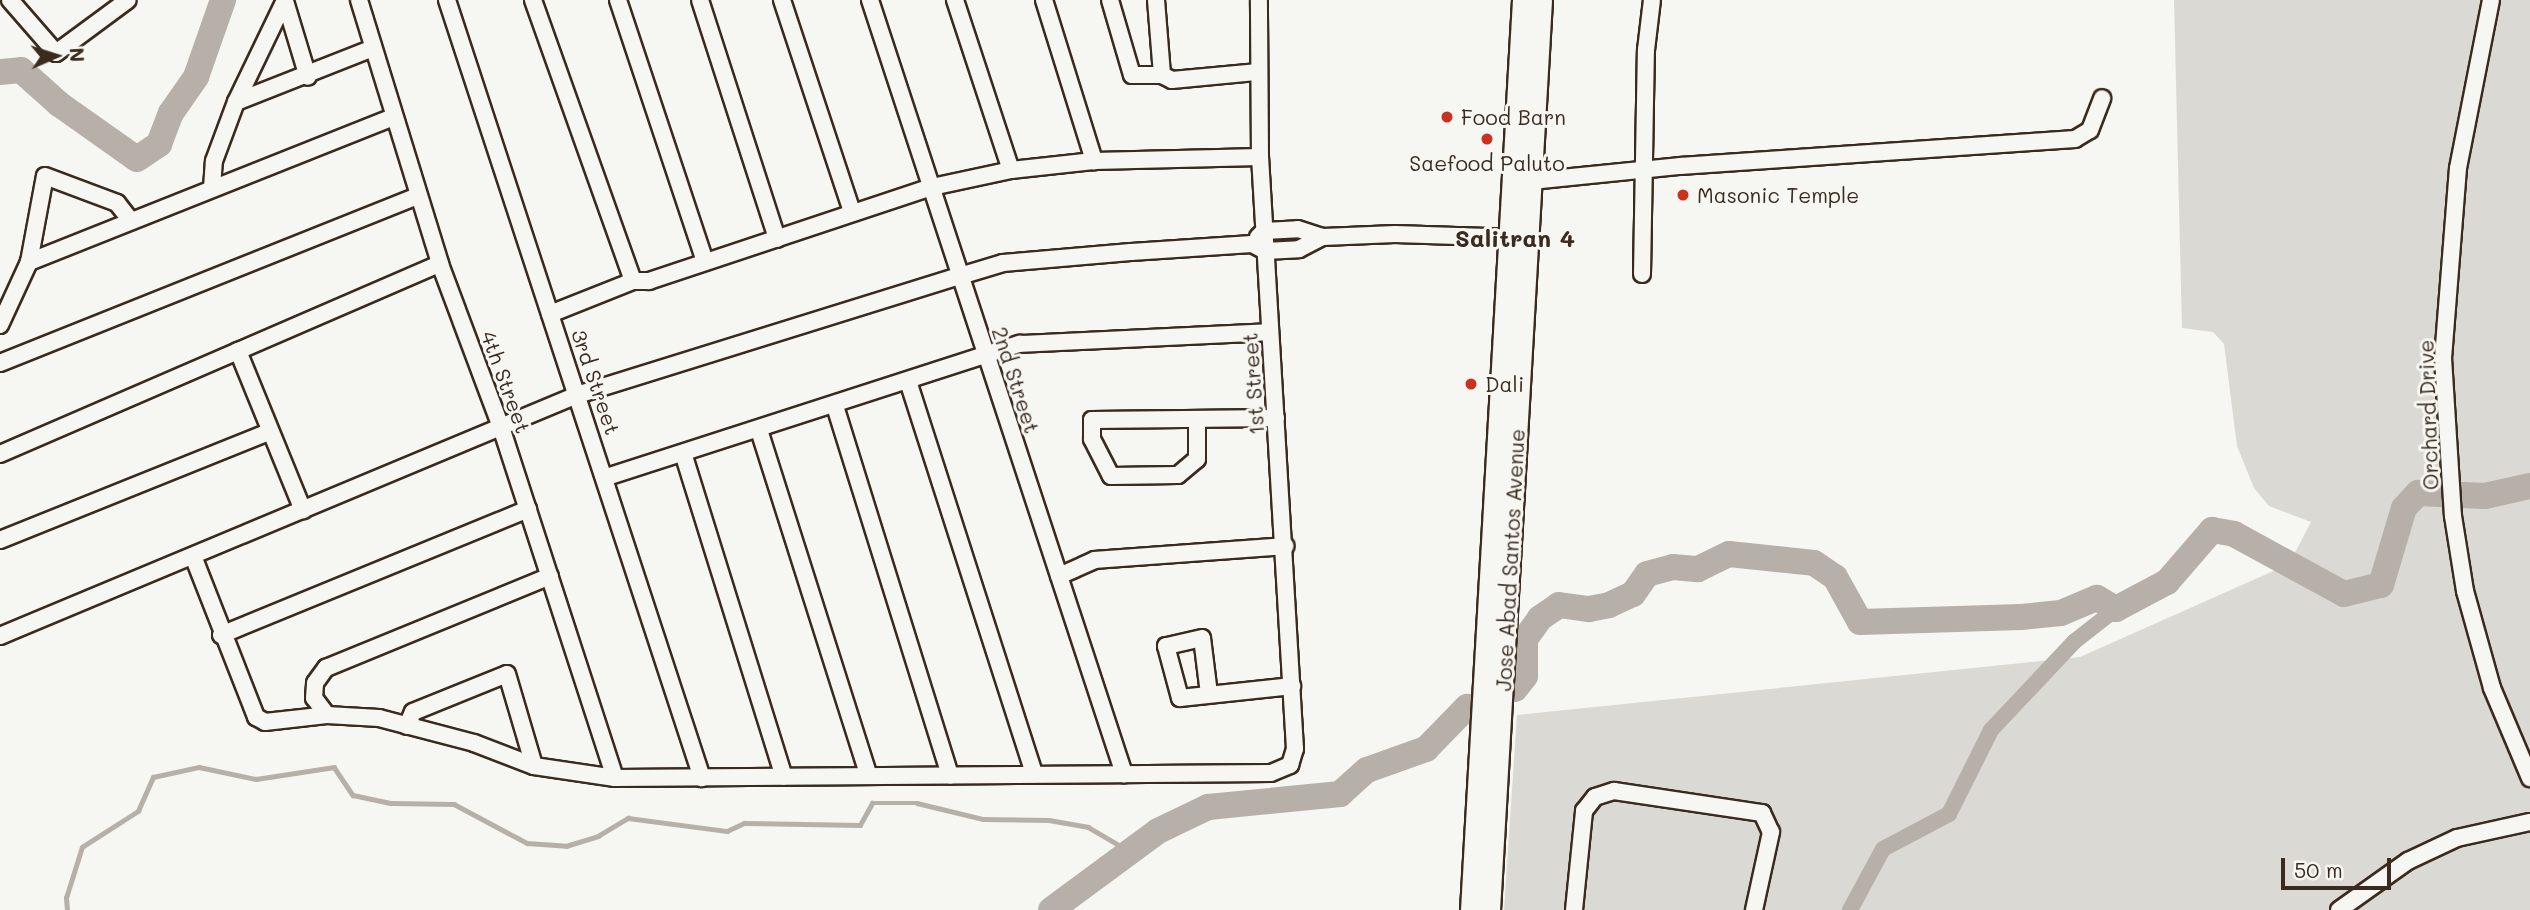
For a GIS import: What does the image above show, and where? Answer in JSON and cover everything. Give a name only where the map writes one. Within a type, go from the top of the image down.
[{"type":"main road","name":"Jose Abad Santos Avenue","points":[[1471,910],[1525,103],[1523,0]]},
{"type":"main road","name":"Jose Abad Santos Avenue","points":[[1525,103],[1541,0]]},
{"type":"main road","name":"Jose Abad Santos Avenue","points":[[1489,910],[1506,674],[1516,237]]},
{"type":"street","points":[[10,0],[56,52],[128,0]]},
{"type":"street","points":[[285,0],[309,76]]},
{"type":"street","points":[[212,188],[214,161],[236,102],[285,0]]},
{"type":"street","name":"4th Street","points":[[359,0],[440,264],[501,427],[615,778]]},
{"type":"street","name":"3rd Street","points":[[447,0],[577,395],[607,477],[702,778]]},
{"type":"street","points":[[533,0],[633,281]]},
{"type":"street","points":[[618,0],[705,262]]},
{"type":"street","points":[[700,0],[777,239]]},
{"type":"street","points":[[782,0],[852,212]]},
{"type":"street","name":"2nd Street","points":[[870,0],[1124,774]]},
{"type":"street","points":[[956,0],[1011,170]]},
{"type":"street","points":[[1044,0],[1094,161]]},
{"type":"street","points":[[1110,0],[1132,75],[1162,75],[1172,80],[1256,72]]},
{"type":"street","points":[[1156,0],[1162,75]]},
{"type":"street","points":[[1258,247],[1264,231],[1256,72],[1259,0]]},
{"type":"street","points":[[1642,274],[1646,50],[1653,0]]},
{"type":"street","name":"Orchard Drive","points":[[2491,0],[2458,168],[2443,358],[2453,516],[2474,631],[2530,778]]},
{"type":"street","points":[[236,102],[309,76],[373,48]]},
{"type":"street","points":[[1520,182],[2075,138],[2090,130],[2102,98]]},
{"type":"street","points":[[29,262],[394,117]]},
{"type":"street","points":[[550,314],[633,281],[649,281],[932,187],[1011,170],[1094,161],[1260,157]]},
{"type":"street","points":[[0,324],[29,262],[45,176],[117,203],[131,221]]},
{"type":"street","points":[[0,363],[418,196]]},
{"type":"street","points":[[1264,231],[1298,229],[1323,237],[1516,237]]},
{"type":"street","points":[[0,636],[577,395],[1003,263],[1258,247],[1299,248],[1323,237]]},
{"type":"street","name":"1st Street","points":[[1124,774],[1271,773],[1290,765],[1295,749],[1285,546],[1270,332],[1258,247]]},
{"type":"street","points":[[0,454],[440,264]]},
{"type":"street","points":[[607,477],[835,406],[1020,344],[1270,332]]},
{"type":"street","points":[[237,351],[303,510]]},
{"type":"street","points":[[908,381],[1034,775]]},
{"type":"street","points":[[835,406],[950,775]]},
{"type":"street","points":[[1197,419],[1197,459],[1178,475],[1111,476],[1092,439],[1092,420],[1276,418]]},
{"type":"street","points":[[759,429],[869,776]]},
{"type":"street","points":[[0,540],[269,432]]},
{"type":"street","points":[[683,453],[784,777]]},
{"type":"street","points":[[221,635],[528,509]]},
{"type":"street","points":[[1059,576],[1095,560],[1285,546]]},
{"type":"street","points":[[193,556],[221,635],[261,721],[327,715],[379,718],[534,766],[615,778],[1124,774]]},
{"type":"street","points":[[327,715],[314,698],[315,683],[326,668],[550,576]]},
{"type":"street","points":[[407,726],[413,712],[507,674],[534,766]]},
{"type":"street","points":[[1209,694],[1292,686]]},
{"type":"street","points":[[1574,910],[1584,811],[1595,797],[1614,790],[1762,813],[1772,832],[1754,910]]},
{"type":"street","points":[[2339,910],[2408,861],[2457,838],[2530,822]]},
{"type":"shaded area","points":[[2174,0],[2530,0],[2530,910],[1504,910],[1517,715],[2080,657],[2289,564],[2311,522],[2269,506],[2254,488],[2237,446],[2224,344],[2213,332],[2182,328]]},
{"type":"waterway","points":[[0,72],[21,70],[59,104],[137,159],[159,144],[171,113],[196,77],[223,0]]},
{"type":"waterway","points":[[1515,689],[1525,676],[1525,639],[1540,618],[1559,605],[1589,609],[1609,605],[1633,594],[1647,574],[1673,567],[1698,569],[1729,554],[1814,563],[1835,577],[1860,622],[2021,617],[2061,613],[2097,598],[2116,609],[2167,582],[2212,530],[2234,534],[2344,594],[2381,585],[2404,508],[2418,493],[2485,496],[2530,486]]},
{"type":"waterway","points":[[1850,910],[1883,849],[1949,814],[1991,730],[2075,641],[2116,609]]},
{"type":"waterway","points":[[1051,910],[1158,831],[1208,807],[1340,794],[1367,770],[1426,749],[1467,707]]},
{"type":"waterway","points":[[67,910],[66,898],[82,847],[138,811],[153,777],[199,767],[256,779],[334,767],[353,795],[391,803],[454,804],[527,843],[566,846],[598,836],[628,818],[727,831],[744,823],[860,825],[872,803],[917,803],[983,819],[1049,820],[1088,827],[1129,851]]},
{"type":"place","name":"Food Barn","points":[[1447,117]]},
{"type":"place","name":"Saefood Paluto","points":[[1487,139]]},
{"type":"place","name":"Masonic Temple","points":[[1683,195]]},
{"type":"place","name":"Dali","points":[[1471,384]]},
{"type":"district","name":"Salitran 4","points":[[1515,238]]}]
